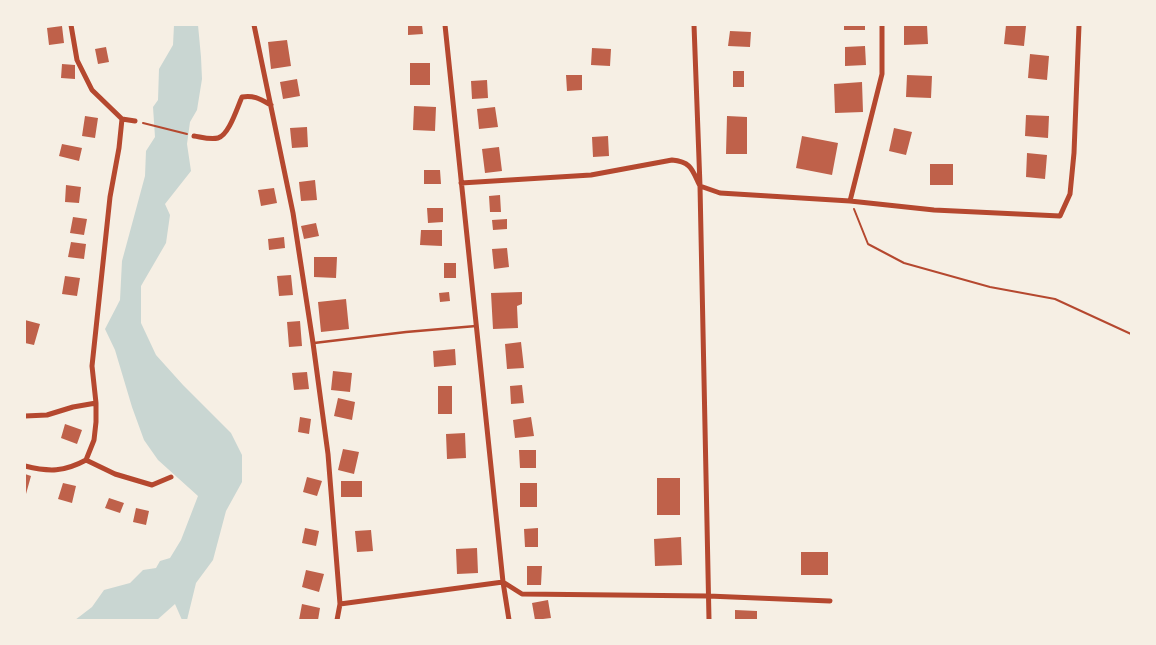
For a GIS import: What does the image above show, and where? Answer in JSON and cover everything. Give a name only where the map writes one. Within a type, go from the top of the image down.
[{"type":"street","points":[[71,25],[77,60],[92,90],[122,119],[136,121]]},
{"type":"street","points":[[254,25],[293,213],[313,343],[328,454],[340,604],[337,620]]},
{"type":"street","points":[[445,25],[502,582],[509,620]]},
{"type":"street","points":[[694,25],[700,186],[709,620]]},
{"type":"street","points":[[850,201],[882,74],[882,25]]},
{"type":"street","points":[[461,183],[591,176],[672,160],[683,161],[690,165],[700,186],[720,193],[850,201],[934,210],[1060,216],[1070,194],[1071,186],[1079,25]]},
{"type":"street","points":[[194,136],[217,139],[224,135],[242,97],[258,97],[271,105]]},
{"type":"street","points":[[25,466],[41,470],[59,471],[77,466],[86,460],[94,440],[96,402],[92,366],[110,197],[122,119]]},
{"type":"street","points":[[25,416],[47,415],[96,402]]},
{"type":"street","points":[[86,460],[115,474],[152,485],[170,477]]},
{"type":"street","points":[[340,604],[502,582],[522,594],[708,596],[830,601]]},
{"type":"lane","points":[[313,343],[476,326]]},
{"type":"path","points":[[136,121],[194,136]]},
{"type":"path","points":[[850,201],[868,244],[904,263],[990,287],[1055,299],[1131,334]]},
{"type":"shaded area","points":[[174,25],[198,25],[202,79],[197,110],[190,122],[187,144],[191,171],[165,204],[170,215],[166,243],[141,286],[141,323],[156,355],[231,433],[242,455],[242,482],[226,511],[213,560],[196,583],[187,620],[182,620],[175,604],[157,620],[75,620],[92,607],[104,590],[130,583],[143,570],[156,568],[160,561],[170,558],[181,540],[198,496],[158,460],[144,440],[115,350],[105,329],[120,300],[122,261],[145,176],[146,151],[155,137],[153,107],[158,100],[159,69],[173,45]]},
{"type":"building","points":[[408,25],[422,25],[423,34],[408,35]]},
{"type":"building","points":[[844,25],[865,25],[865,30],[844,30]]},
{"type":"building","points":[[904,25],[927,25],[928,44],[904,45]]},
{"type":"building","points":[[1006,25],[1026,26],[1024,46],[1004,44]]},
{"type":"building","points":[[62,26],[64,43],[49,45],[47,28]]},
{"type":"building","points":[[730,31],[751,32],[750,47],[728,46]]},
{"type":"building","points":[[287,40],[291,66],[271,69],[268,42]]},
{"type":"building","points":[[865,46],[866,65],[845,66],[845,47]]},
{"type":"building","points":[[106,47],[109,62],[98,64],[95,49]]},
{"type":"building","points":[[592,48],[611,49],[610,66],[591,65]]},
{"type":"building","points":[[1030,54],[1049,56],[1047,80],[1028,78]]},
{"type":"building","points":[[410,63],[430,63],[430,85],[410,85]]},
{"type":"building","points":[[62,64],[75,65],[75,79],[61,78]]},
{"type":"building","points":[[733,71],[744,71],[744,87],[733,87]]},
{"type":"building","points":[[566,75],[582,75],[582,90],[567,91]]},
{"type":"building","points":[[907,75],[932,76],[931,98],[906,97]]},
{"type":"building","points":[[297,79],[300,96],[283,99],[280,82]]},
{"type":"building","points":[[487,80],[488,98],[472,99],[471,81]]},
{"type":"building","points":[[862,82],[863,112],[835,113],[834,84]]},
{"type":"building","points":[[414,106],[436,107],[435,131],[413,130]]},
{"type":"building","points":[[495,107],[498,127],[479,129],[477,109]]},
{"type":"building","points":[[1026,115],[1049,116],[1048,138],[1025,136]]},
{"type":"building","points":[[85,116],[98,118],[95,138],[82,136]]},
{"type":"building","points":[[727,116],[747,117],[747,154],[726,154]]},
{"type":"building","points":[[307,127],[308,147],[292,148],[290,128]]},
{"type":"building","points":[[894,128],[912,132],[906,155],[889,151]]},
{"type":"building","points":[[608,136],[609,156],[593,157],[592,137]]},
{"type":"building","points":[[802,136],[838,143],[832,175],[796,168]]},
{"type":"building","points":[[62,144],[82,148],[79,161],[59,156]]},
{"type":"building","points":[[499,147],[502,171],[485,173],[482,149]]},
{"type":"building","points":[[1027,153],[1047,155],[1045,179],[1026,177]]},
{"type":"building","points":[[930,164],[953,164],[953,185],[930,185]]},
{"type":"building","points":[[424,170],[440,170],[441,184],[424,184]]},
{"type":"building","points":[[315,180],[317,200],[301,201],[299,182]]},
{"type":"building","points":[[66,185],[81,187],[79,203],[65,202]]},
{"type":"building","points":[[274,188],[277,203],[261,206],[258,190]]},
{"type":"building","points":[[500,195],[501,212],[490,212],[489,196]]},
{"type":"building","points":[[427,208],[443,208],[443,222],[428,223]]},
{"type":"building","points":[[73,217],[87,219],[84,235],[70,233]]},
{"type":"building","points":[[507,219],[507,229],[493,230],[492,220]]},
{"type":"building","points":[[316,223],[319,236],[304,239],[301,226]]},
{"type":"building","points":[[421,230],[442,230],[442,246],[420,245]]},
{"type":"building","points":[[284,237],[285,248],[269,250],[268,239]]},
{"type":"building","points":[[71,242],[86,244],[84,259],[68,257]]},
{"type":"building","points":[[507,248],[509,267],[494,269],[492,249]]},
{"type":"building","points":[[314,257],[337,257],[336,278],[314,277]]},
{"type":"building","points":[[444,263],[456,263],[456,278],[444,278]]},
{"type":"building","points":[[291,275],[293,295],[279,296],[277,276]]},
{"type":"building","points":[[65,276],[80,278],[77,296],[62,294]]},
{"type":"building","points":[[449,292],[450,301],[440,302],[439,293]]},
{"type":"building","points":[[522,292],[522,304],[517,306],[518,328],[493,329],[491,293]]},
{"type":"building","points":[[346,299],[349,329],[321,332],[318,302]]},
{"type":"building","points":[[25,320],[40,324],[34,345],[25,343]]},
{"type":"building","points":[[300,321],[302,346],[289,347],[287,322]]},
{"type":"building","points":[[521,342],[524,368],[507,369],[505,344]]},
{"type":"building","points":[[455,349],[456,365],[434,367],[433,351]]},
{"type":"building","points":[[333,371],[352,373],[350,392],[331,390]]},
{"type":"building","points":[[307,372],[309,389],[294,390],[292,373]]},
{"type":"building","points":[[522,385],[524,403],[511,404],[510,386]]},
{"type":"building","points":[[438,386],[452,386],[452,414],[438,414]]},
{"type":"building","points":[[338,398],[355,402],[352,420],[334,416]]},
{"type":"building","points":[[300,417],[311,419],[309,434],[298,432]]},
{"type":"building","points":[[531,417],[534,436],[515,438],[513,420]]},
{"type":"building","points":[[65,424],[82,430],[77,444],[61,438]]},
{"type":"building","points":[[465,433],[466,458],[447,459],[446,434]]},
{"type":"building","points":[[343,449],[359,452],[354,474],[338,470]]},
{"type":"building","points":[[519,450],[536,450],[536,468],[520,468]]},
{"type":"building","points":[[25,474],[31,476],[26,494],[25,494]]},
{"type":"building","points":[[307,477],[322,481],[317,496],[303,492]]},
{"type":"building","points":[[657,478],[680,478],[680,515],[657,515]]},
{"type":"building","points":[[341,481],[362,481],[362,497],[341,497]]},
{"type":"building","points":[[63,483],[76,486],[72,503],[58,499]]},
{"type":"building","points":[[520,483],[537,483],[537,507],[520,507]]},
{"type":"building","points":[[109,498],[124,503],[120,513],[105,508]]},
{"type":"building","points":[[136,508],[149,511],[146,525],[133,522]]},
{"type":"building","points":[[305,528],[319,531],[316,546],[302,543]]},
{"type":"building","points":[[538,528],[538,547],[525,547],[524,529]]},
{"type":"building","points":[[371,530],[373,551],[357,552],[355,531]]},
{"type":"building","points":[[681,537],[682,565],[655,566],[654,539]]},
{"type":"building","points":[[477,548],[478,573],[457,574],[456,549]]},
{"type":"building","points":[[801,552],[828,552],[828,575],[801,575]]},
{"type":"building","points":[[527,566],[542,566],[541,585],[527,585]]},
{"type":"building","points":[[306,570],[324,574],[319,592],[302,587]]},
{"type":"building","points":[[548,600],[551,618],[535,620],[532,603]]},
{"type":"building","points":[[302,604],[320,608],[318,620],[299,620]]},
{"type":"building","points":[[735,610],[757,611],[757,620],[735,620]]}]
